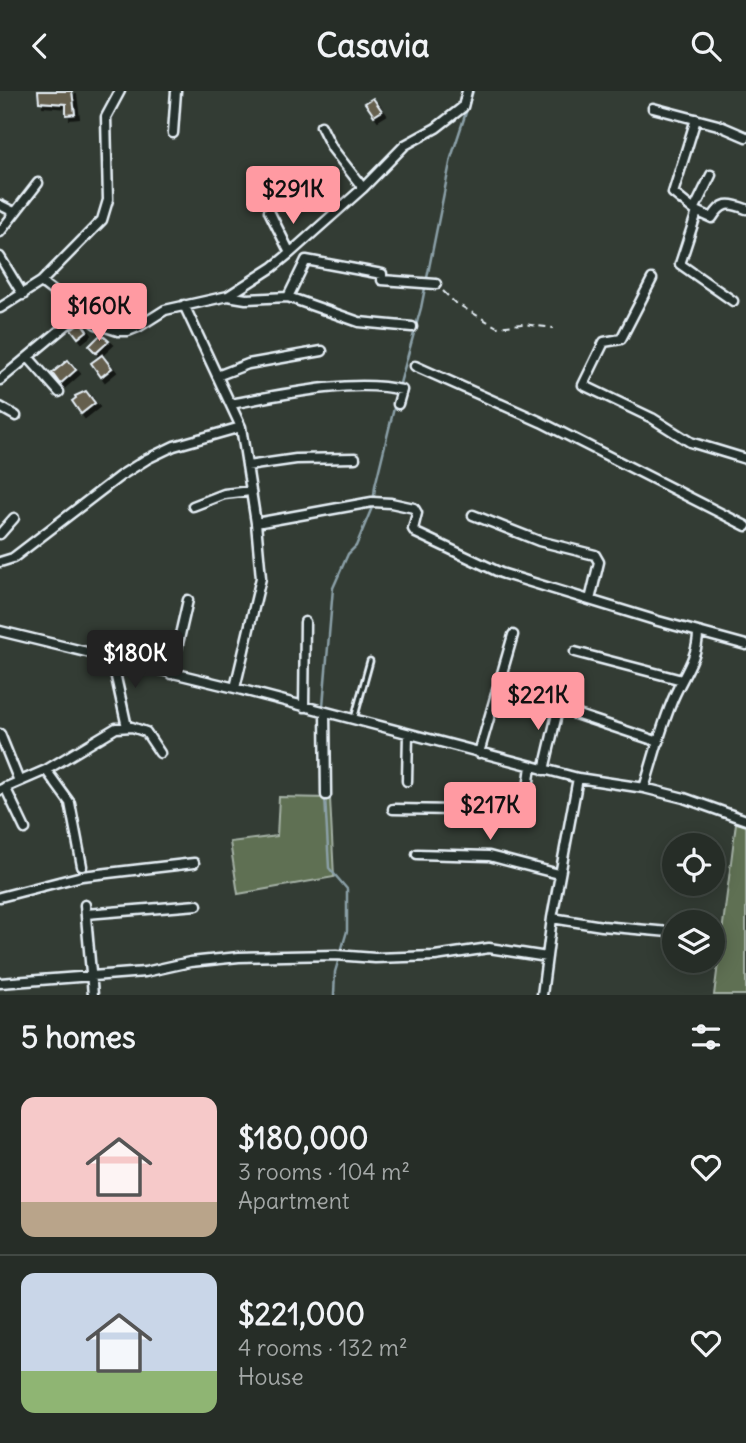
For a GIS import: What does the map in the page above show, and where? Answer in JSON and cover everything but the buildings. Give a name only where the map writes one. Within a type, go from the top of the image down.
[{"type":"street","points":[[0,309],[41,282],[102,220],[108,200],[106,117],[120,91]]},
{"type":"street","points":[[173,133],[176,91]]},
{"type":"street","points":[[228,296],[290,253],[363,188],[405,145],[436,128],[463,107],[467,91]]},
{"type":"street","points":[[653,108],[718,125],[746,137]]},
{"type":"street","points":[[696,119],[673,193],[695,211],[712,218],[719,207],[726,204],[746,209]]},
{"type":"street","points":[[321,126],[332,148],[363,188]]},
{"type":"street","points":[[711,174],[695,211],[680,264],[733,300]]},
{"type":"street","points":[[0,232],[38,183]]},
{"type":"street","points":[[0,205],[14,212]]},
{"type":"street","points":[[269,211],[290,253]]},
{"type":"street","points":[[0,257],[23,295]]},
{"type":"street","points":[[288,297],[306,260],[382,274],[382,280],[430,283]]},
{"type":"street","points":[[652,279],[621,339],[604,342],[583,385],[652,418],[690,442],[746,459]]},
{"type":"street","points":[[41,282],[96,324],[118,331],[128,331],[165,310],[228,296],[246,299],[288,297],[359,322],[412,327]]},
{"type":"street","points":[[184,305],[241,427],[256,523],[261,578],[235,688]]},
{"type":"street","points":[[0,380],[82,312]]},
{"type":"street","points":[[217,376],[248,364],[322,351]]},
{"type":"street","points":[[28,357],[59,392]]},
{"type":"street","points":[[415,366],[541,422],[746,526]]},
{"type":"street","points":[[231,404],[304,391],[385,386],[399,389],[398,404]]},
{"type":"street","points":[[0,407],[16,417]]},
{"type":"street","points":[[0,562],[13,558],[120,476],[147,459],[174,446],[241,427]]},
{"type":"street","points":[[247,466],[296,459],[355,458]]},
{"type":"street","points":[[193,506],[225,494],[251,491]]},
{"type":"street","points":[[256,523],[374,503],[391,503],[414,508],[417,513],[414,532],[502,573],[746,645]]},
{"type":"street","points":[[473,515],[539,541],[595,555],[600,562],[590,600]]},
{"type":"street","points":[[0,534],[15,518]]},
{"type":"street","points":[[171,674],[188,600]]},
{"type":"street","points":[[304,707],[305,622]]},
{"type":"street","points":[[0,631],[235,688],[578,778],[644,788],[684,798],[746,820]]},
{"type":"street","points":[[644,788],[670,707],[693,660],[698,633]]},
{"type":"street","points":[[479,753],[513,635]]},
{"type":"street","points":[[575,652],[682,680]]},
{"type":"street","points":[[112,659],[127,727]]},
{"type":"street","points":[[544,769],[560,701]]},
{"type":"street","points":[[325,712],[326,795]]},
{"type":"street","points":[[575,714],[659,741]]},
{"type":"street","points":[[25,829],[2,788],[46,770],[116,727],[146,732],[160,753]]},
{"type":"street","points":[[0,734],[19,781]]},
{"type":"street","points":[[407,781],[408,734]]},
{"type":"street","points":[[393,809],[526,811],[531,766]]},
{"type":"street","points":[[46,770],[70,803],[82,866]]},
{"type":"street","points":[[542,995],[559,874],[578,778]]},
{"type":"street","points":[[417,854],[489,856],[559,874]]},
{"type":"street","points":[[0,897],[82,876],[194,863]]},
{"type":"street","points":[[93,995],[86,909],[197,905]]},
{"type":"street","points":[[552,918],[662,931]]},
{"type":"street","points":[[0,983],[145,972],[209,960],[340,955],[375,958],[489,949],[547,957]]},
{"type":"lane","points":[[354,720],[370,660]]},
{"type":"path","points":[[430,283],[454,302],[497,327],[523,324],[553,328]]},
{"type":"green space","points":[[279,797],[330,798],[334,877],[238,894],[230,842],[277,836]]},
{"type":"green space","points":[[736,823],[746,825],[746,995],[714,995],[717,973],[725,973],[725,910]]},
{"type":"waterway","points":[[399,387],[421,308],[451,158],[473,91]]},
{"type":"waterway","points":[[323,706],[333,588],[348,554],[356,546],[373,505],[395,404]]},
{"type":"waterway","points":[[325,796],[329,868],[347,889],[347,931],[335,972],[334,995]]}]
